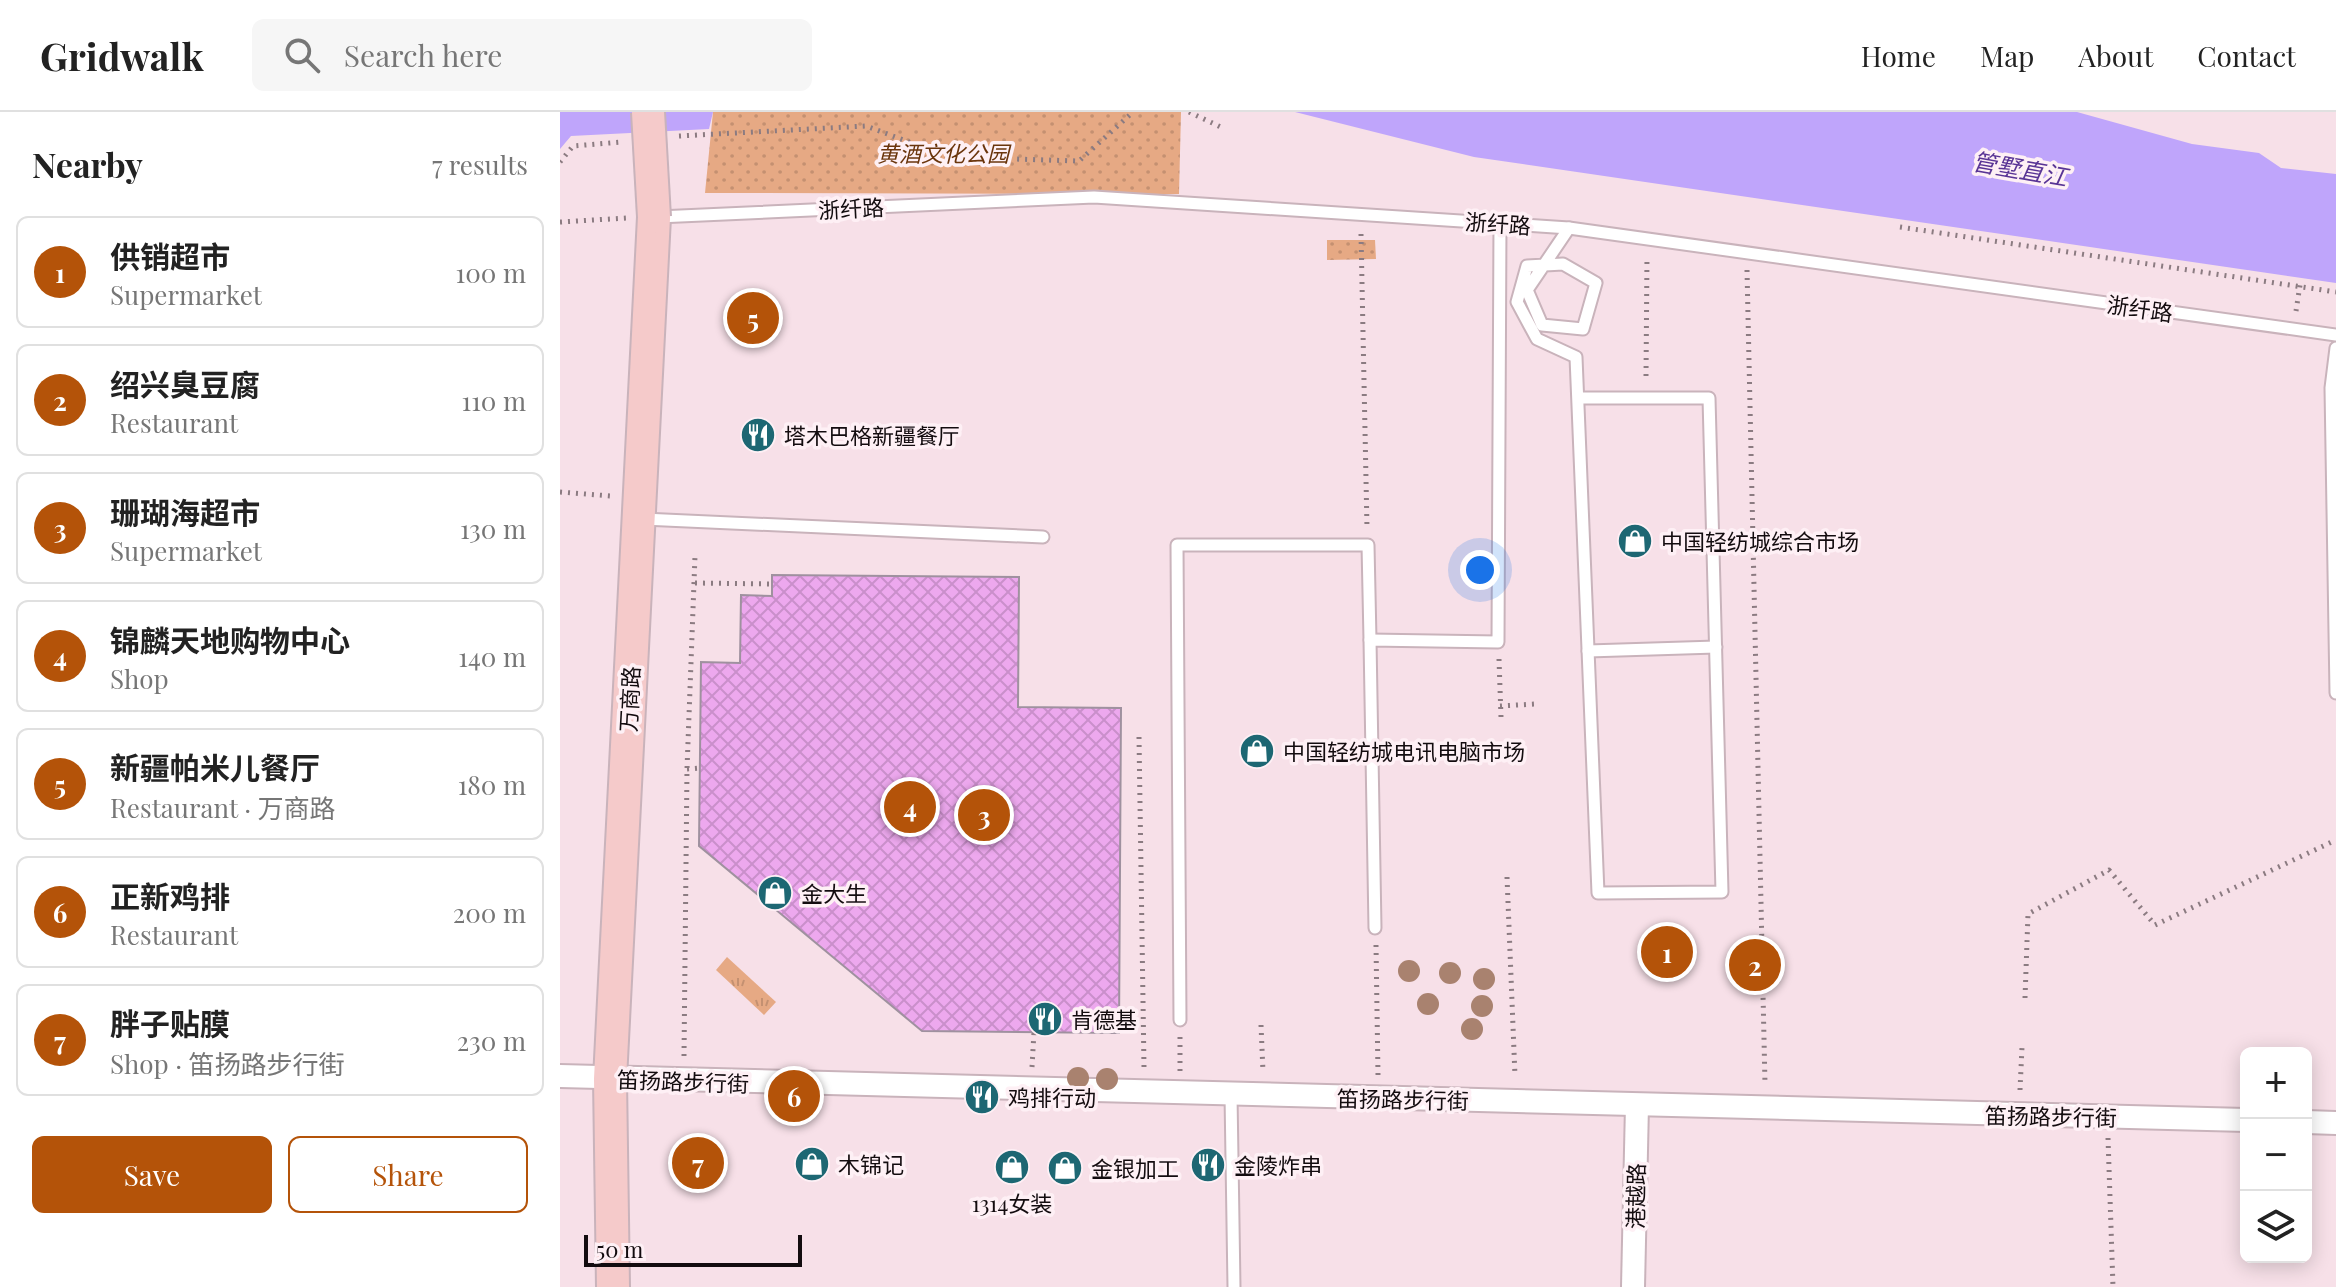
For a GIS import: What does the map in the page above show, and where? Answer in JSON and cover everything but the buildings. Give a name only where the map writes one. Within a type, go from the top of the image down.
[{"type":"street","name":"万商路","points":[[613,1287],[610,1079],[654,217],[656,125]]},
{"type":"street","name":"笛扬路步行街","points":[[560,1076],[2240,1120]]},
{"type":"street","name":"港越路","points":[[1633,1287],[1637,1105]]},
{"type":"street","points":[[2312,1122],[2336,1123]]},
{"type":"lane","name":"浙纤路","points":[[654,217],[1094,197],[1500,223],[1569,228],[2336,335]]},
{"type":"lane","points":[[1370,640],[1498,642],[1500,223]]},
{"type":"lane","points":[[1569,228],[1553,253],[1544,265],[1527,290],[1542,325],[1583,329],[1596,283],[1563,264],[1551,265],[1539,265],[1527,266],[1517,302],[1537,339],[1576,357],[1598,893],[1722,892],[1709,398],[1578,398]]},
{"type":"lane","points":[[2336,348],[2331,388],[2336,693]]},
{"type":"lane","points":[[639,508],[1043,537]]},
{"type":"lane","points":[[1180,1020],[1177,545],[1368,545],[1375,928]]},
{"type":"lane","points":[[1588,651],[1716,647]]},
{"type":"lane","points":[[1231,1095],[1234,1287]]},
{"type":"path","points":[[656,125],[866,126],[949,157],[1079,161],[1133,112]]},
{"type":"path","points":[[1189,112],[1225,129]]},
{"type":"path","points":[[560,162],[573,146],[633,141]]},
{"type":"path","points":[[1361,214],[1368,545]]},
{"type":"path","points":[[560,222],[654,217]]},
{"type":"path","points":[[1900,227],[2336,292]]},
{"type":"path","points":[[1646,376],[1647,239]]},
{"type":"path","points":[[1747,253],[1765,1108]]},
{"type":"path","points":[[560,492],[639,508]]},
{"type":"path","points":[[683,1081],[687,769],[695,556]]},
{"type":"path","points":[[695,583],[772,584]]},
{"type":"path","points":[[1498,642],[1501,717]]},
{"type":"path","points":[[1500,706],[1536,704]]},
{"type":"path","points":[[1139,737],[1144,1092]]},
{"type":"path","points":[[687,769],[700,768]]},
{"type":"path","points":[[2025,998],[2028,914],[2109,870],[2155,925],[2336,840]]},
{"type":"path","points":[[1507,877],[1516,1102]]},
{"type":"path","points":[[1375,928],[1379,1098]]},
{"type":"path","points":[[1180,1020],[1181,1093]]},
{"type":"path","points":[[1261,1025],[1264,1095]]},
{"type":"path","points":[[2019,1115],[2022,1047]]},
{"type":"path","points":[[2107,1117],[2113,1287]]},
{"type":"green space","name":"黄酒文化公园","points":[[713,112],[1181,112],[1179,194],[705,193]]},
{"type":"green space","points":[[1327,240],[1375,240],[1376,259],[1327,260]]},
{"type":"green space","points":[[727,957],[776,1002],[764,1015],[716,970]]},
{"type":"water","points":[[560,112],[713,112],[709,129],[571,136],[560,149]]},
{"type":"water","name":"管墅直江","points":[[1295,112],[2077,112],[2192,144],[2259,153],[2281,168],[2336,174],[2336,283],[1474,157]]},
{"type":"place","name":"新疆帕米儿餐厅","points":[[753,318]]},
{"type":"place","name":"塔木巴格新疆餐厅","points":[[758,435]]},
{"type":"place","name":"中国轻纺城综合市场","points":[[1635,541]]},
{"type":"place","name":"中国轻纺城电讯电脑市场","points":[[1257,751]]},
{"type":"place","name":"锦麟天地购物中心","points":[[910,807]]},
{"type":"place","name":"珊瑚海超市","points":[[984,815]]},
{"type":"place","name":"金大生","points":[[775,893]]},
{"type":"place","name":"供销超市","points":[[1667,952]]},
{"type":"place","name":"绍兴臭豆腐","points":[[1755,965]]},
{"type":"place","name":"肯德基","points":[[1045,1019]]},
{"type":"place","name":"正新鸡排","points":[[794,1096]]},
{"type":"place","name":"鸡排行动","points":[[982,1097]]},
{"type":"place","name":"胖子贴膜","points":[[698,1163]]},
{"type":"place","name":"木锦记","points":[[812,1164]]},
{"type":"place","name":"金陵炸串","points":[[1208,1165]]},
{"type":"place","name":"1314女装","points":[[1012,1167]]},
{"type":"place","name":"金银加工","points":[[1065,1168]]}]
